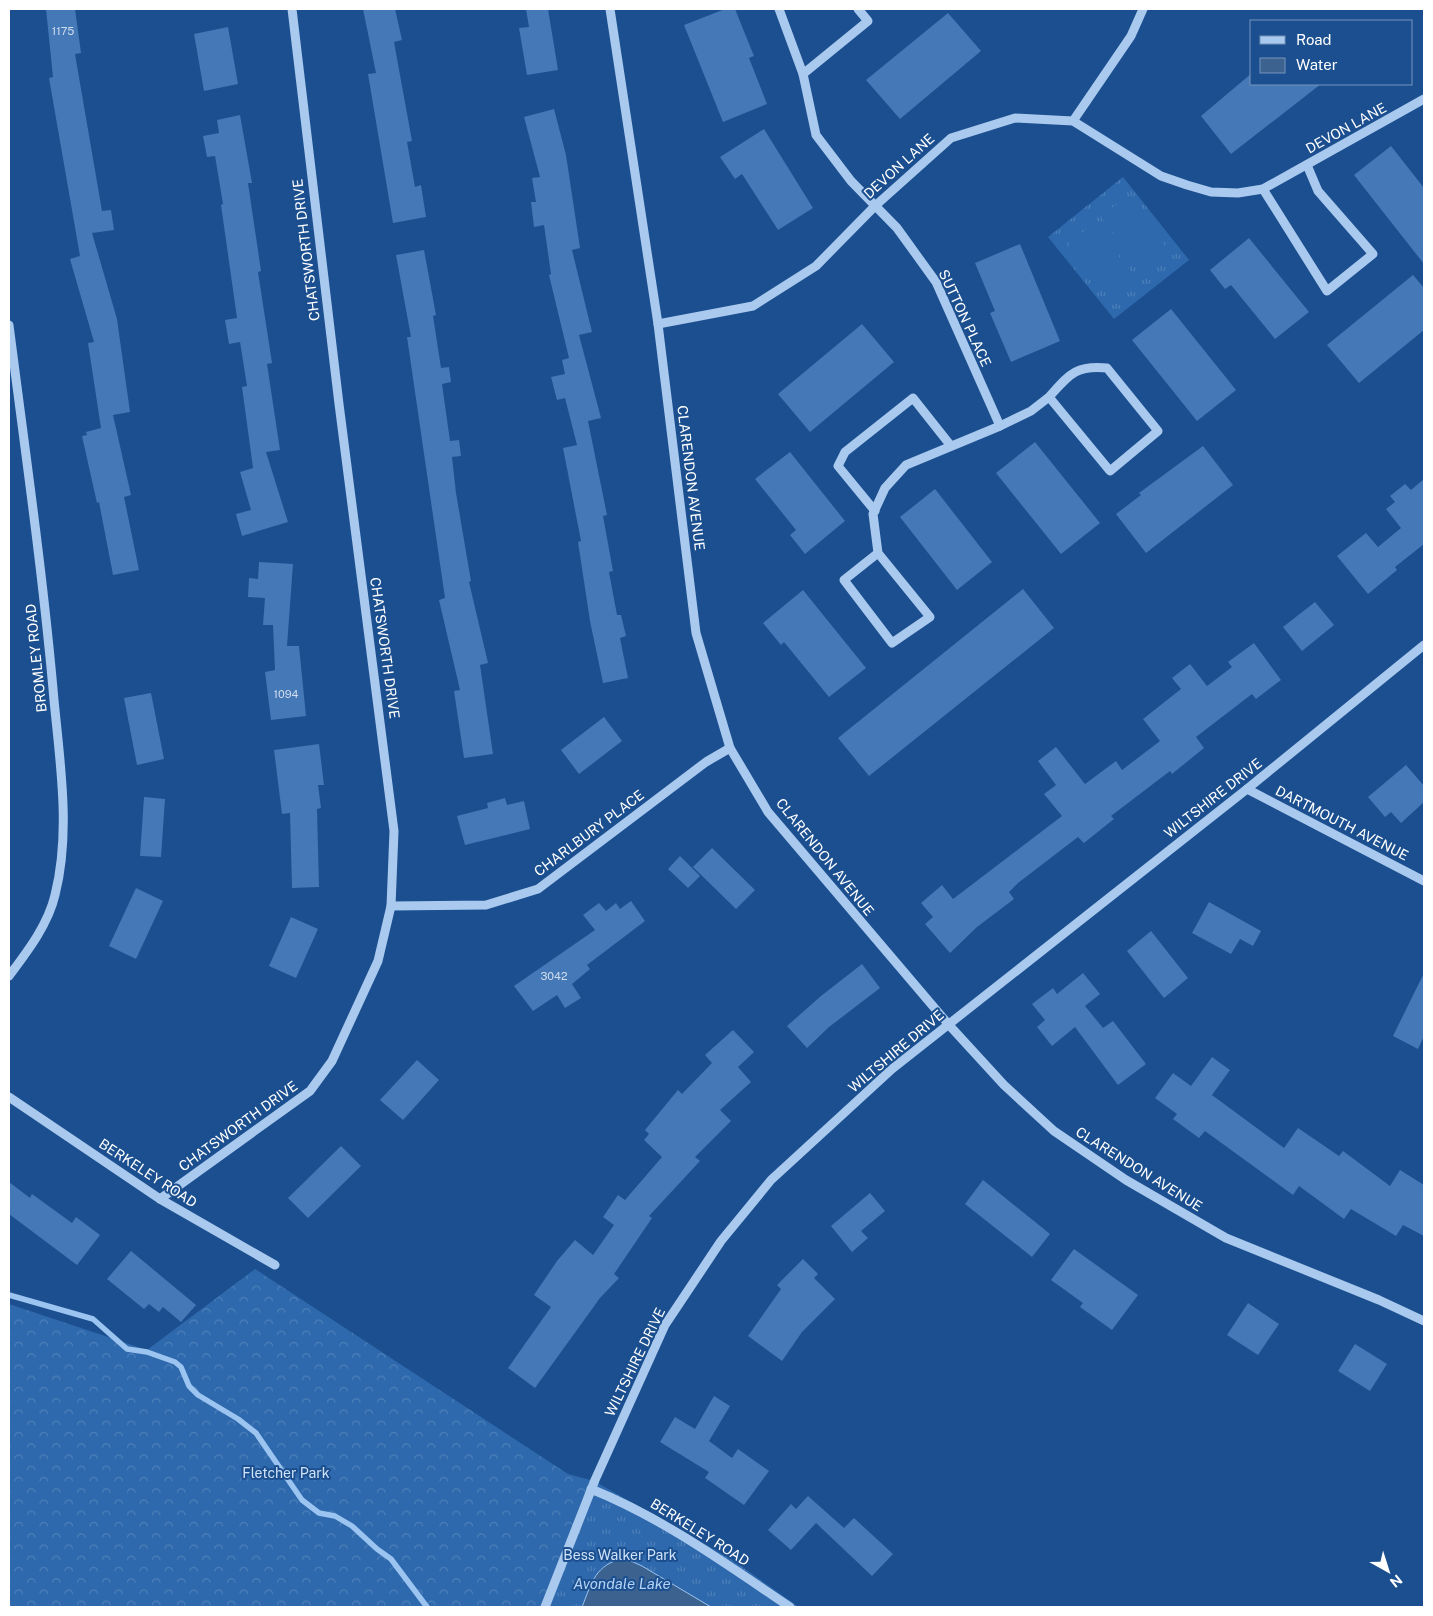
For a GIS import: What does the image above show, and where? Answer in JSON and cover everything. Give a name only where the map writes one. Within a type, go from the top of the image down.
[{"type":"street","name":"CHATSWORTH DRIVE","points":[[160,1199],[310,1091],[332,1060],[378,961],[391,906],[394,831],[337,394],[292,9]]},
{"type":"street","name":"CLARENDON AVENUE","points":[[610,9],[658,324],[696,633],[730,748],[768,812],[948,1025],[1004,1084],[1054,1131],[1126,1180],[1226,1238],[1379,1300],[1424,1321]]},
{"type":"street","name":"SUTTON PLACE","points":[[779,9],[803,74],[816,135],[851,181],[897,228],[936,282],[1000,426]]},
{"type":"street","points":[[803,74],[868,21],[858,9]]},
{"type":"street","points":[[1073,121],[1131,36],[1143,9]]},
{"type":"street","name":"DEVON LANE","points":[[658,324],[753,306],[816,266],[875,206],[951,138],[1015,118],[1073,121],[1161,176],[1211,192],[1238,193],[1263,189],[1424,99]]},
{"type":"street","name":"DEVON LANE","points":[[1263,189],[1327,291],[1373,254],[1318,191],[1307,165]]},
{"type":"street","name":"BROMLEY ROAD","points":[[9,325],[47,621],[62,785],[62,857],[55,897],[34,942],[9,976]]},
{"type":"street","points":[[878,553],[844,580],[892,643],[930,616],[878,553],[875,511],[885,488],[906,465],[932,452],[952,446],[1031,411],[1050,397],[1071,373],[1090,366],[1107,368],[1158,431],[1110,471],[1050,397]]},
{"type":"street","points":[[875,511],[838,466],[845,452],[913,398],[952,446]]},
{"type":"street","name":"WILTSHIRE DRIVE","points":[[545,1607],[591,1489],[665,1325],[721,1241],[771,1180],[892,1069],[1247,789],[1424,645]]},
{"type":"street","name":"CHARLBURY PLACE","points":[[391,906],[486,904],[538,889],[706,762],[730,748]]},
{"type":"street","name":"DARTMOUTH AVENUE","points":[[1247,789],[1424,881]]},
{"type":"street","name":"BERKELEY ROAD","points":[[9,1097],[160,1199],[275,1265]]},
{"type":"street","name":"BERKELEY ROAD","points":[[591,1489],[626,1503],[695,1543],[790,1607]]},
{"type":"green space","points":[[1123,177],[1189,260],[1114,319],[1048,237]]},
{"type":"green space","points":[[1126,197],[1169,251],[1144,271],[1101,217]]},
{"type":"green space","points":[[1093,224],[1136,278],[1111,298],[1068,244]]},
{"type":"green space","name":"Fletcher Park","points":[[255,1269],[568,1474],[594,1481],[543,1607],[9,1607],[9,1304],[147,1350]]},
{"type":"green space","name":"Bess Walker Park","points":[[594,1481],[731,1559],[799,1607],[543,1607]]},
{"type":"water","name":"Avondale Lake","points":[[624,1558],[642,1566],[711,1607],[582,1607],[592,1582],[601,1570],[614,1561]]},
{"type":"building","points":[[46,9],[75,9],[81,53],[75,54],[102,211],[111,210],[114,230],[92,233],[117,319],[130,412],[113,415],[131,495],[124,497],[139,570],[113,575],[99,502],[97,503],[82,436],[87,435],[86,432],[101,428],[88,343],[94,342],[70,259],[80,256],[49,78],[53,77]]},
{"type":"building","points":[[363,9],[395,9],[402,40],[394,42],[412,141],[407,142],[415,187],[421,185],[426,217],[393,223],[368,74],[376,73]]},
{"type":"building","points":[[526,9],[548,9],[558,70],[527,75],[519,28],[529,27]]},
{"type":"building","points":[[725,9],[735,9],[754,56],[749,58],[767,104],[723,122],[684,25]]},
{"type":"building","points":[[948,13],[981,51],[900,119],[866,80]]},
{"type":"building","points":[[228,27],[238,84],[204,91],[194,34]]},
{"type":"building","points":[[1250,75],[1250,85],[1320,85],[1231,154],[1201,116]]},
{"type":"building","points":[[554,109],[566,155],[580,248],[572,250],[592,332],[579,335],[601,418],[588,421],[607,515],[603,516],[613,571],[609,572],[617,615],[621,615],[626,636],[620,638],[628,678],[603,683],[590,621],[578,542],[581,541],[563,448],[577,445],[565,398],[557,400],[551,377],[565,374],[562,360],[569,358],[549,275],[551,274],[544,225],[534,227],[531,202],[536,202],[532,178],[540,177],[524,117]]},
{"type":"building","points":[[240,115],[252,183],[248,183],[261,271],[258,272],[272,363],[267,364],[280,450],[266,452],[288,522],[242,536],[236,514],[251,510],[240,472],[253,468],[242,387],[247,386],[240,342],[229,344],[225,320],[237,318],[221,205],[223,204],[215,156],[207,157],[203,136],[219,133],[217,120]]},
{"type":"building","points":[[764,129],[813,208],[778,230],[742,174],[735,179],[720,157]]},
{"type":"building","points":[[1391,146],[1424,188],[1424,264],[1354,175]]},
{"type":"building","points":[[1249,238],[1309,312],[1275,339],[1231,285],[1225,289],[1210,270]]},
{"type":"building","points":[[1020,244],[1060,341],[1011,362],[990,313],[995,311],[975,263]]},
{"type":"building","points":[[424,250],[436,315],[433,316],[441,368],[449,367],[451,382],[442,384],[450,441],[459,440],[461,456],[452,457],[456,493],[471,581],[469,582],[488,663],[480,665],[493,754],[464,758],[454,691],[460,690],[439,600],[445,598],[407,337],[411,337],[396,255]]},
{"type":"building","points":[[1413,275],[1424,288],[1424,330],[1359,383],[1327,345]]},
{"type":"building","points":[[1171,309],[1236,390],[1197,421],[1132,340]]},
{"type":"building","points":[[862,324],[894,362],[810,432],[778,394]]},
{"type":"building","points":[[1035,442],[1100,523],[1061,554],[996,473]]},
{"type":"building","points":[[1203,446],[1233,485],[1146,553],[1116,514],[1141,495],[1139,493]]},
{"type":"building","points":[[790,452],[845,521],[805,554],[790,535],[796,530],[755,479]]},
{"type":"building","points":[[1424,479],[1424,544],[1395,567],[1397,570],[1368,594],[1337,556],[1366,533],[1378,547],[1401,528],[1386,509],[1395,502],[1390,496],[1405,484],[1411,490]]},
{"type":"building","points":[[935,489],[992,562],[957,590],[900,517]]},
{"type":"building","points":[[259,562],[293,564],[287,646],[299,646],[306,716],[271,720],[265,672],[275,670],[273,625],[263,625],[265,598],[248,597],[249,578],[258,579]]},
{"type":"building","points":[[1023,589],[1054,628],[869,776],[838,738]]},
{"type":"building","points":[[803,590],[866,668],[829,697],[784,642],[781,645],[763,623]]},
{"type":"building","points":[[1315,602],[1334,625],[1302,651],[1283,627]]},
{"type":"building","points":[[1254,643],[1281,680],[1256,699],[1252,694],[1196,737],[1204,748],[1172,774],[1170,771],[1111,816],[1114,819],[1084,843],[1078,837],[1018,883],[1009,892],[1014,899],[977,927],[950,953],[925,924],[933,917],[921,903],[942,885],[953,899],[1062,816],[1044,794],[1056,785],[1038,761],[1056,747],[1085,784],[1116,761],[1122,770],[1160,741],[1143,719],[1181,689],[1172,678],[1190,664],[1207,686],[1232,667],[1228,662]]},
{"type":"building","points":[[151,693],[164,759],[137,765],[124,698]]},
{"type":"building","points":[[604,717],[622,741],[579,774],[561,750]]},
{"type":"building","points":[[319,744],[324,785],[318,785],[321,808],[317,809],[319,887],[292,888],[290,813],[282,814],[274,750]]},
{"type":"building","points":[[1406,765],[1424,786],[1424,802],[1401,823],[1391,812],[1385,817],[1368,797]]},
{"type":"building","points":[[144,797],[165,799],[161,857],[140,856]]},
{"type":"building","points":[[505,798],[507,805],[524,801],[530,829],[465,845],[457,816],[488,808],[487,803]]},
{"type":"building","points":[[712,848],[755,890],[736,909],[693,867]]},
{"type":"building","points":[[680,856],[700,876],[688,888],[668,869]]},
{"type":"building","points":[[136,888],[163,901],[136,959],[109,946]]},
{"type":"building","points":[[631,901],[645,921],[587,965],[590,969],[572,984],[581,998],[565,1008],[557,995],[533,1011],[514,986],[595,930],[583,915],[599,903],[606,911],[616,903],[620,909]]},
{"type":"building","points":[[1209,902],[1261,931],[1253,946],[1240,939],[1231,954],[1192,933]]},
{"type":"building","points":[[291,917],[318,929],[296,978],[269,966]]},
{"type":"building","points":[[1151,931],[1188,978],[1164,998],[1127,951]]},
{"type":"building","points":[[862,964],[880,988],[829,1027],[807,1048],[787,1026]]},
{"type":"building","points":[[1083,973],[1100,994],[1085,1006],[1103,1028],[1113,1021],[1146,1064],[1118,1085],[1075,1027],[1052,1046],[1037,1027],[1045,1020],[1032,1004],[1053,988],[1057,994]]},
{"type":"building","points":[[1424,973],[1424,1036],[1418,1049],[1393,1036]]},
{"type":"building","points":[[733,1030],[754,1052],[738,1067],[751,1082],[720,1110],[731,1121],[695,1157],[700,1161],[649,1216],[652,1218],[614,1274],[619,1278],[600,1298],[535,1388],[508,1368],[551,1307],[534,1295],[557,1261],[575,1240],[593,1255],[614,1225],[603,1217],[618,1195],[625,1200],[662,1157],[644,1140],[649,1134],[645,1130],[678,1090],[682,1094],[712,1063],[705,1055]]},
{"type":"building","points":[[1212,1057],[1230,1070],[1212,1095],[1284,1148],[1298,1128],[1339,1156],[1343,1151],[1390,1186],[1400,1170],[1424,1185],[1424,1236],[1403,1225],[1396,1236],[1351,1209],[1344,1219],[1299,1186],[1293,1195],[1205,1131],[1199,1138],[1173,1119],[1177,1114],[1155,1098],[1173,1073],[1191,1086]]},
{"type":"building","points":[[417,1060],[439,1080],[403,1120],[380,1100]]},
{"type":"building","points":[[341,1146],[361,1166],[308,1218],[288,1198]]},
{"type":"building","points":[[983,1180],[1050,1234],[1032,1257],[965,1204]]},
{"type":"building","points":[[9,1182],[30,1198],[32,1194],[72,1223],[76,1217],[100,1235],[77,1265],[9,1214]]},
{"type":"building","points":[[870,1193],[885,1211],[861,1231],[868,1238],[852,1252],[831,1226]]},
{"type":"building","points":[[1074,1249],[1138,1295],[1112,1330],[1080,1307],[1083,1303],[1051,1280]]},
{"type":"building","points":[[131,1251],[196,1305],[181,1322],[163,1307],[159,1312],[149,1304],[144,1309],[107,1279]]},
{"type":"building","points":[[803,1259],[818,1274],[814,1278],[835,1299],[802,1332],[782,1361],[748,1336],[781,1289],[777,1285]]},
{"type":"building","points":[[1248,1303],[1279,1324],[1258,1355],[1227,1335]]},
{"type":"building","points":[[1355,1344],[1387,1364],[1370,1391],[1338,1371]]},
{"type":"building","points":[[714,1396],[730,1406],[709,1441],[732,1458],[738,1449],[769,1471],[744,1505],[705,1478],[709,1472],[660,1442],[675,1417],[695,1429]]},
{"type":"building","points":[[808,1496],[844,1528],[854,1518],[893,1554],[872,1576],[816,1523],[791,1550],[768,1530],[791,1504],[796,1509]]},
{"type":"waterway","points":[[9,1295],[93,1319],[127,1349],[147,1352],[175,1362],[181,1367],[189,1386],[198,1395],[238,1419],[256,1433],[302,1500],[319,1513],[335,1516],[352,1526],[391,1559],[427,1607]]}]
